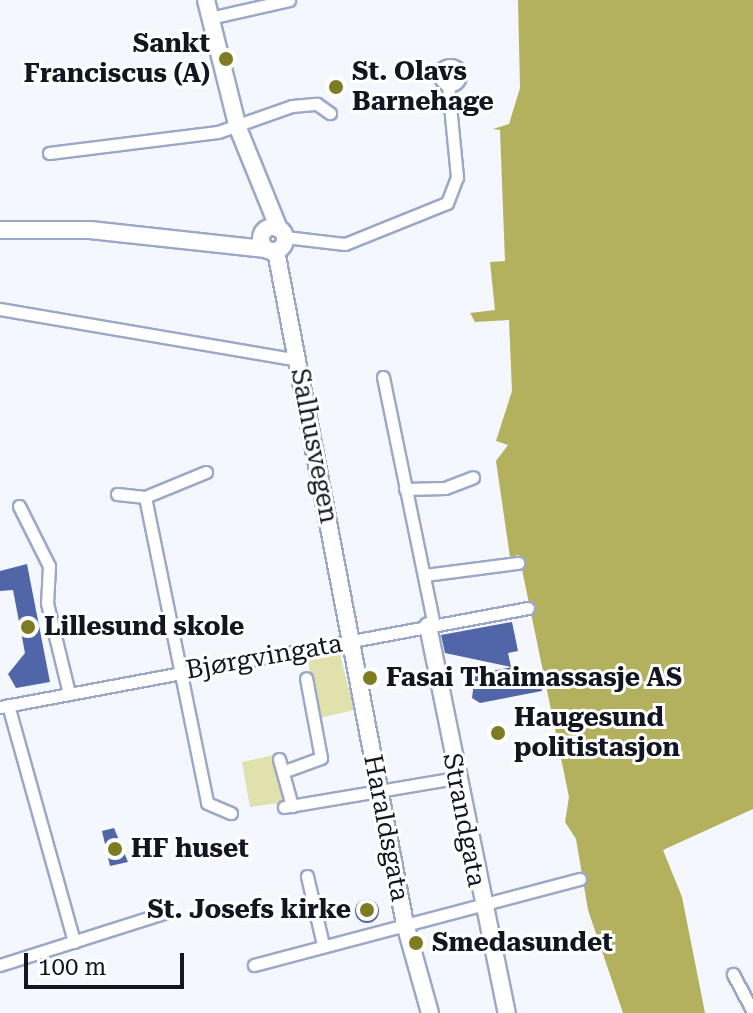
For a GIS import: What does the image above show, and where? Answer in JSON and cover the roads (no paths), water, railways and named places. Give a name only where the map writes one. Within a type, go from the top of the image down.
[{"type":"street","name":"Salhusvegen","points":[[206,0],[238,128],[261,192],[273,238],[351,642]]},
{"type":"street","points":[[210,18],[289,0]]},
{"type":"street","points":[[0,230],[104,231],[212,248],[273,238],[345,244],[447,203],[457,177],[448,85]]},
{"type":"street","points":[[49,153],[238,128],[292,106],[317,104],[330,113]]},
{"type":"street","points":[[0,309],[297,360]]},
{"type":"street","points":[[383,377],[425,575],[431,626]]},
{"type":"street","points":[[117,494],[145,497],[206,472]]},
{"type":"street","points":[[405,489],[445,488],[473,477]]},
{"type":"street","points":[[145,497],[207,803],[231,813]]},
{"type":"street","points":[[19,506],[49,566],[47,603],[69,693]]},
{"type":"street","points":[[425,575],[518,563]]},
{"type":"street","name":"Bjørgvingata","points":[[4,706],[528,608]]},
{"type":"street","name":"Strandgata","points":[[431,626],[480,904],[507,1013]]},
{"type":"street","name":"Haraldsgata","points":[[351,642],[405,924],[430,1013]]},
{"type":"street","points":[[285,771],[321,758],[306,678]]},
{"type":"street","points":[[4,706],[74,942]]},
{"type":"street","points":[[279,759],[285,771],[288,806],[456,778]]},
{"type":"street","points":[[307,876],[323,945]]},
{"type":"street","points":[[254,965],[580,879]]},
{"type":"street","points":[[0,965],[164,913]]},
{"type":"street","points":[[733,974],[753,1012]]},
{"type":"place","name":"Sankt Franciscus (A)","points":[[226,59]]},
{"type":"place","name":"St. Olavs Barnehage","points":[[336,87]]},
{"type":"place","name":"Lillesund skole","points":[[28,627]]},
{"type":"place","name":"Fasai Thaimassasje AS","points":[[370,678]]},
{"type":"place","name":"Haugesund politistasjon","points":[[498,733]]},
{"type":"place","name":"HF huset","points":[[115,849]]},
{"type":"place","name":"St. Josefs kirke","points":[[367,910]]},
{"type":"place","name":"Smedasundet","points":[[416,943]]}]
